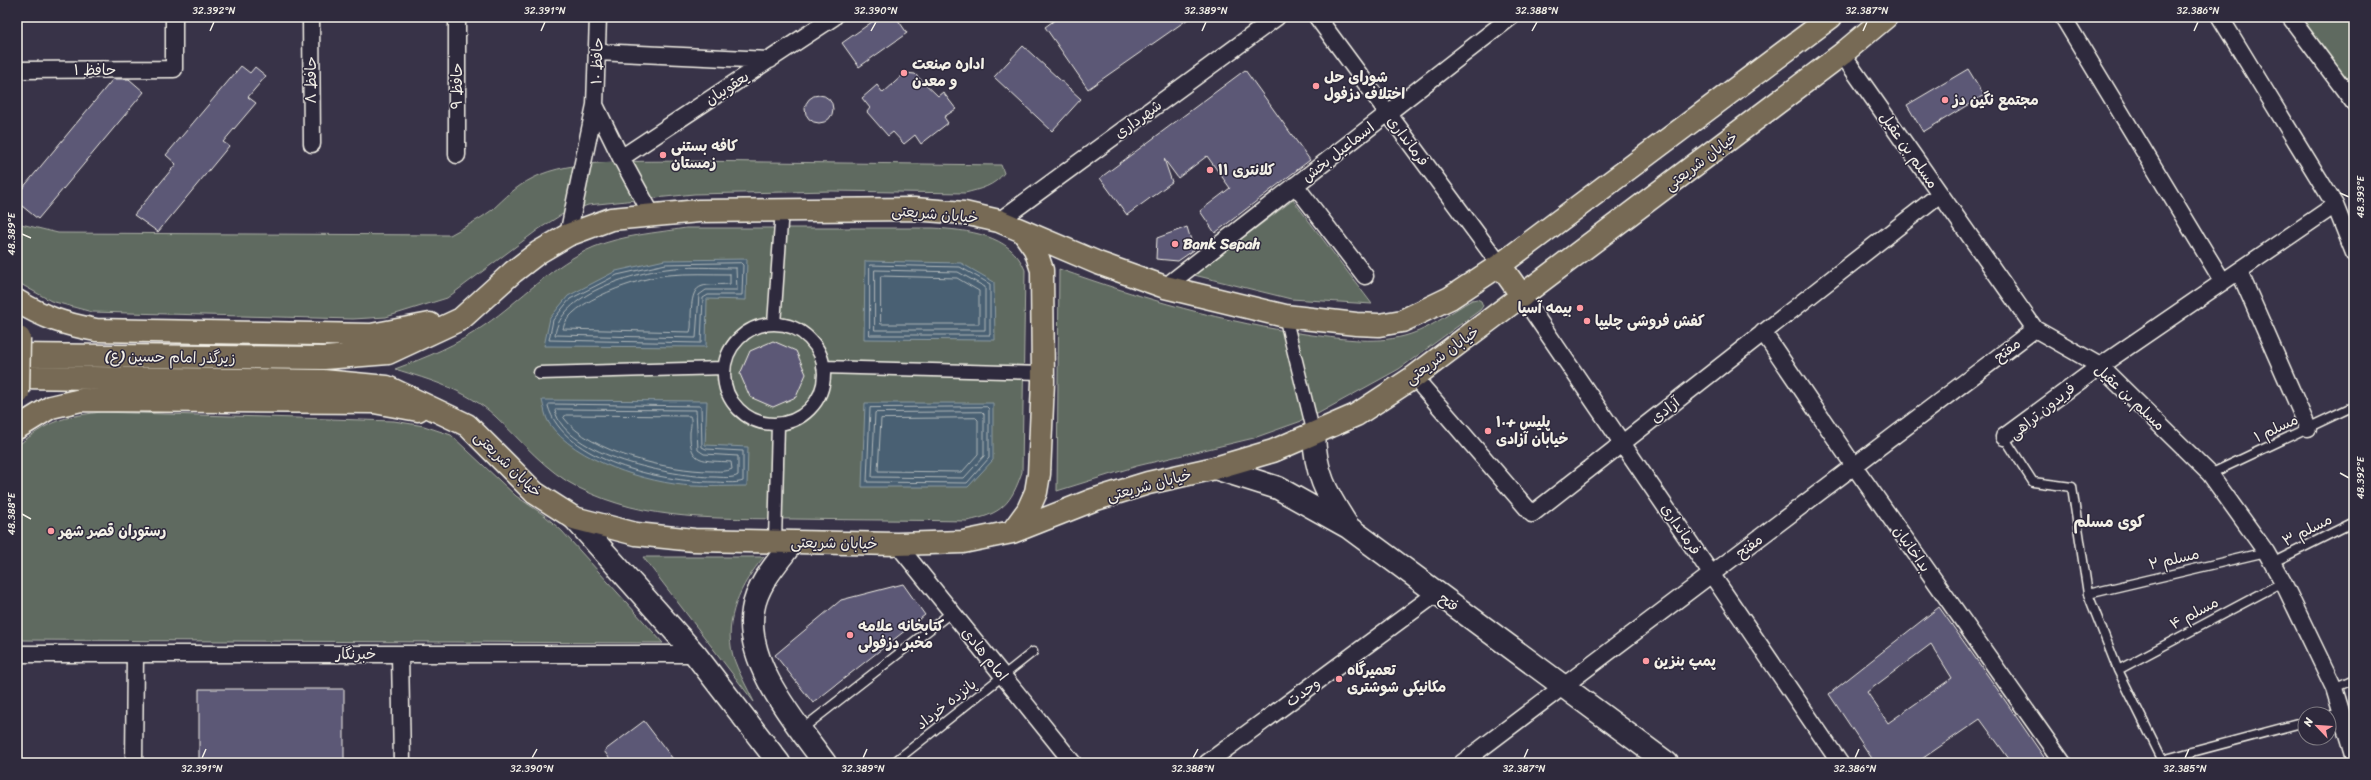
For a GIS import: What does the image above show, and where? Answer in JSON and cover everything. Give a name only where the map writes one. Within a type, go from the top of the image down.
[{"type":"main road","name":"خیابان شریعتی","points":[[323,381],[387,387],[451,416],[467,425],[481,437],[506,466],[535,493],[574,518],[636,534],[694,540],[897,544],[962,542],[1012,532],[1100,498],[1148,483],[1215,468],[1273,451],[1356,414],[1414,377],[1842,54],[1886,17]]},
{"type":"main road","name":"خیابان شریعتی","points":[[324,358],[388,353],[461,319],[513,272],[539,252],[568,235],[611,219],[699,211],[782,209],[914,209],[964,213],[1000,221],[1098,263],[1165,287],[1285,316],[1379,325],[1402,321],[1450,298],[1500,265],[1824,19]]},
{"type":"main road","points":[[1012,532],[1028,510],[1036,492],[1038,480],[1043,373],[1042,270],[1035,249],[1023,232]]},
{"type":"main road","points":[[1500,265],[1522,296]]},
{"type":"main road","points":[[17,301],[41,316],[96,330],[370,335],[461,319]]},
{"type":"main road","points":[[17,388],[18,341]]},
{"type":"main road","name":"زیرگذر امام حسین (ع)","points":[[18,341],[324,358]]},
{"type":"main road","name":"زیرگذر امام حسین (ع)","points":[[17,388],[323,381]]},
{"type":"main road","points":[[17,428],[51,407],[81,400],[374,402],[451,416]]},
{"type":"main road","points":[[1314,434],[1314,455],[1319,475],[1326,493],[1348,527]]},
{"type":"main road","name":"فتح","points":[[1215,468],[1278,488],[1348,527],[1667,763]]},
{"type":"main road","points":[[574,518],[695,654],[779,763]]},
{"type":"main road","points":[[784,542],[765,578],[753,610],[754,644],[763,671],[780,701],[825,763]]},
{"type":"street","name":"حافظ ۱","points":[[17,70],[174,69],[174,17]]},
{"type":"street","name":"حافظ ۸","points":[[311,17],[312,144]]},
{"type":"street","name":"حافظ ۹","points":[[457,17],[457,155]]},
{"type":"street","name":"حافظ ۱۰","points":[[568,235],[595,105],[598,17]]},
{"type":"street","name":"یعقوبیان","points":[[621,158],[834,17]]},
{"type":"street","name":"شهرداری","points":[[1000,221],[1277,17]]},
{"type":"street","name":"فرمانداری","points":[[1317,17],[1500,265]]},
{"type":"street","name":"اسماعیل بخش","points":[[1165,287],[1511,17]]},
{"type":"street","points":[[2063,17],[2224,282]]},
{"type":"street","points":[[2220,17],[2335,205],[2354,253]]},
{"type":"street","points":[[2290,17],[2354,103]]},
{"type":"street","points":[[597,52],[770,60]]},
{"type":"street","name":"مسلم بن عقیل","points":[[1842,54],[2035,329],[2100,366],[2210,474],[2269,558],[2283,582],[2334,688],[2335,706]]},
{"type":"street","points":[[595,105],[621,158],[652,215]]},
{"type":"street","points":[[1295,185],[1365,276]]},
{"type":"street","name":"آزادی","points":[[1414,377],[1532,514],[1940,194]]},
{"type":"street","name":"فریدون تراهی","points":[[2004,437],[2100,366],[2335,205]]},
{"type":"street","points":[[774,324],[782,209]]},
{"type":"street","points":[[2239,271],[2308,428]]},
{"type":"street","name":"فرمانداری","points":[[1522,296],[1840,763]]},
{"type":"street","points":[[1285,316],[1314,434]]},
{"type":"street","points":[[774,324],[797,329],[807,336],[815,345],[823,368],[822,385],[816,401],[799,417],[778,424],[753,419],[742,413],[727,392],[724,368],[727,356],[741,336],[762,325],[774,324]]},
{"type":"street","name":"مفتح","points":[[1462,763],[2035,329]]},
{"type":"street","name":"بداخانیان","points":[[1764,332],[1854,466],[2063,763]]},
{"type":"street","points":[[540,373],[724,368]]},
{"type":"street","points":[[823,368],[1043,373]]},
{"type":"street","points":[[778,424],[784,542]]},
{"type":"street","name":"امام هادی","points":[[897,544],[1073,763]]},
{"type":"street","name":"وحدت","points":[[1207,763],[1437,593]]},
{"type":"street","name":"خبرنگار","points":[[17,654],[695,654]]},
{"type":"street","points":[[134,763],[135,654]]},
{"type":"street","points":[[400,654],[402,763]]},
{"type":"street","name":"مسلم بن عقیل","points":[[2337,716],[2354,754]]},
{"type":"lane","name":"مسلم ۱","points":[[2210,474],[2354,406]]},
{"type":"lane","name":"فریدون تراهی","points":[[2004,437],[2032,482],[2072,487],[2088,594],[2118,670],[2163,762]]},
{"type":"lane","name":"مسلم ۳","points":[[2269,558],[2354,522]]},
{"type":"lane","name":"مسلم ۲","points":[[2088,594],[2269,558]]},
{"type":"lane","name":"مسلم ۴","points":[[2118,670],[2283,582]]},
{"type":"lane","points":[[801,730],[952,612]]},
{"type":"lane","name":"پانزده خرداد","points":[[894,763],[1033,652]]},
{"type":"lane","points":[[2334,688],[2354,679]]},
{"type":"lane","points":[[2163,762],[2297,724]]},
{"type":"green space","points":[[2290,17],[2354,17],[2354,103]]},
{"type":"green space","points":[[687,161],[1001,165],[1004,173],[991,184],[965,193],[832,191],[694,194],[588,205],[561,215],[539,229],[447,298],[386,317],[353,319],[92,312],[51,301],[17,282],[17,223],[58,233],[450,235],[487,214],[521,185],[533,178],[549,172],[567,167],[608,162]]},
{"type":"green space","points":[[1293,200],[1372,304],[1291,299],[1194,275]]},
{"type":"green space","points":[[686,228],[933,228],[960,230],[986,236],[999,241],[1010,249],[1018,258],[1025,270],[1022,472],[1014,492],[1004,506],[989,515],[967,521],[711,518],[684,516],[631,507],[605,499],[579,488],[555,473],[534,455],[495,416],[472,399],[448,387],[395,369],[442,350],[464,339],[485,325],[551,273],[579,254],[594,247],[616,240]]},
{"type":"green space","points":[[1059,269],[1121,290],[1247,324],[1312,335],[1349,339],[1374,340],[1399,337],[1411,334],[1427,327],[1472,300],[1477,299],[1481,301],[1483,306],[1480,310],[1399,369],[1310,418],[1254,438],[1137,466],[1057,491]]},
{"type":"green space","points":[[101,412],[394,421],[424,426],[451,435],[516,496],[544,515],[562,531],[663,643],[17,640],[17,446],[38,431],[65,418]]},
{"type":"green space","points":[[643,557],[764,557],[741,590],[732,616],[730,629],[733,656],[754,702]]},
{"type":"water","points":[[747,259],[746,300],[707,299],[706,347],[544,346],[550,318],[568,296],[616,271],[665,260]]},
{"type":"water","points":[[865,261],[961,263],[994,282],[995,340],[864,339]]},
{"type":"water","points":[[542,400],[707,401],[705,445],[748,447],[747,486],[692,486],[674,484],[634,475],[613,468],[576,448],[561,436],[549,423]]},
{"type":"water","points":[[865,403],[993,403],[993,460],[968,487],[862,487]]},
{"type":"building","points":[[879,17],[896,17],[907,33],[859,67],[842,43]]},
{"type":"building","points":[[1059,17],[1191,17],[1088,89],[1045,27]]},
{"type":"building","points":[[1023,46],[1081,99],[1052,131],[994,77]]},
{"type":"building","points":[[241,66],[250,73],[255,67],[266,76],[248,97],[256,103],[223,142],[229,146],[158,232],[134,215],[176,164],[166,155]]},
{"type":"building","name":"مجتمع نگین دز","points":[[1968,69],[1984,95],[1923,132],[1907,105]]},
{"type":"building","points":[[1245,70],[1310,160],[1215,233],[1200,211],[1230,188],[1207,156],[1178,178],[1164,159],[1172,182],[1127,215],[1100,178]]},
{"type":"building","points":[[905,73],[915,74],[938,96],[943,92],[956,109],[944,117],[948,123],[921,144],[915,135],[904,144],[893,132],[888,136],[867,112],[870,108],[862,98],[877,85],[883,93]]},
{"type":"building","points":[[113,79],[129,79],[144,92],[38,219],[17,202],[17,195]]},
{"type":"building","points":[[819,95],[829,99],[833,109],[829,119],[819,123],[809,119],[805,109],[809,99]]},
{"type":"building","name":"Bank Sepah","points":[[1187,227],[1194,250],[1178,261],[1156,259],[1157,238]]},
{"type":"building","points":[[773,341],[796,351],[806,374],[796,397],[773,407],[750,397],[740,374],[750,351]]},
{"type":"building","name":"کتابخانه علامه مخبر دزفولی","points":[[903,584],[925,615],[813,703],[775,655],[841,600]]},
{"type":"building","points":[[1939,607],[2048,763],[2012,763],[1980,719],[1916,763],[1875,763],[1829,694]],"holes":[[[1931,644],[1952,678],[1888,723],[1867,692]]]},
{"type":"building","points":[[199,689],[344,689],[344,763],[199,763]]},
{"type":"building","points":[[644,721],[676,763],[613,763],[604,751]]},
{"type":"place","name":"اداره صنعت و معدن","points":[[904,73]]},
{"type":"place","name":"شورای حل اختلاف دزفول","points":[[1316,86]]},
{"type":"place","name":"مجتمع نگین دز","points":[[1945,100]]},
{"type":"place","name":"کافه بستنی زمستان","points":[[663,155]]},
{"type":"place","name":"کلانتری ۱۱","points":[[1210,170]]},
{"type":"place","name":"Bank Sepah","points":[[1175,244]]},
{"type":"place","name":"بیمه آسیا","points":[[1580,308]]},
{"type":"place","name":"کفش فروشی چلیپا","points":[[1587,321]]},
{"type":"place","name":"پلیس +۱۰ خیابان آزادی","points":[[1488,431]]},
{"type":"place","name":"رستوران قصر شهر","points":[[51,531]]},
{"type":"place","name":"کتابخانه علامه مخبر دزفولی","points":[[850,635]]},
{"type":"place","name":"پمپ بنزین","points":[[1646,661]]},
{"type":"place","name":"تعمیرگاه مکانیکی شوشتری","points":[[1339,679]]},
{"type":"district","name":"کوی مسلم","points":[[2109,521]]}]
